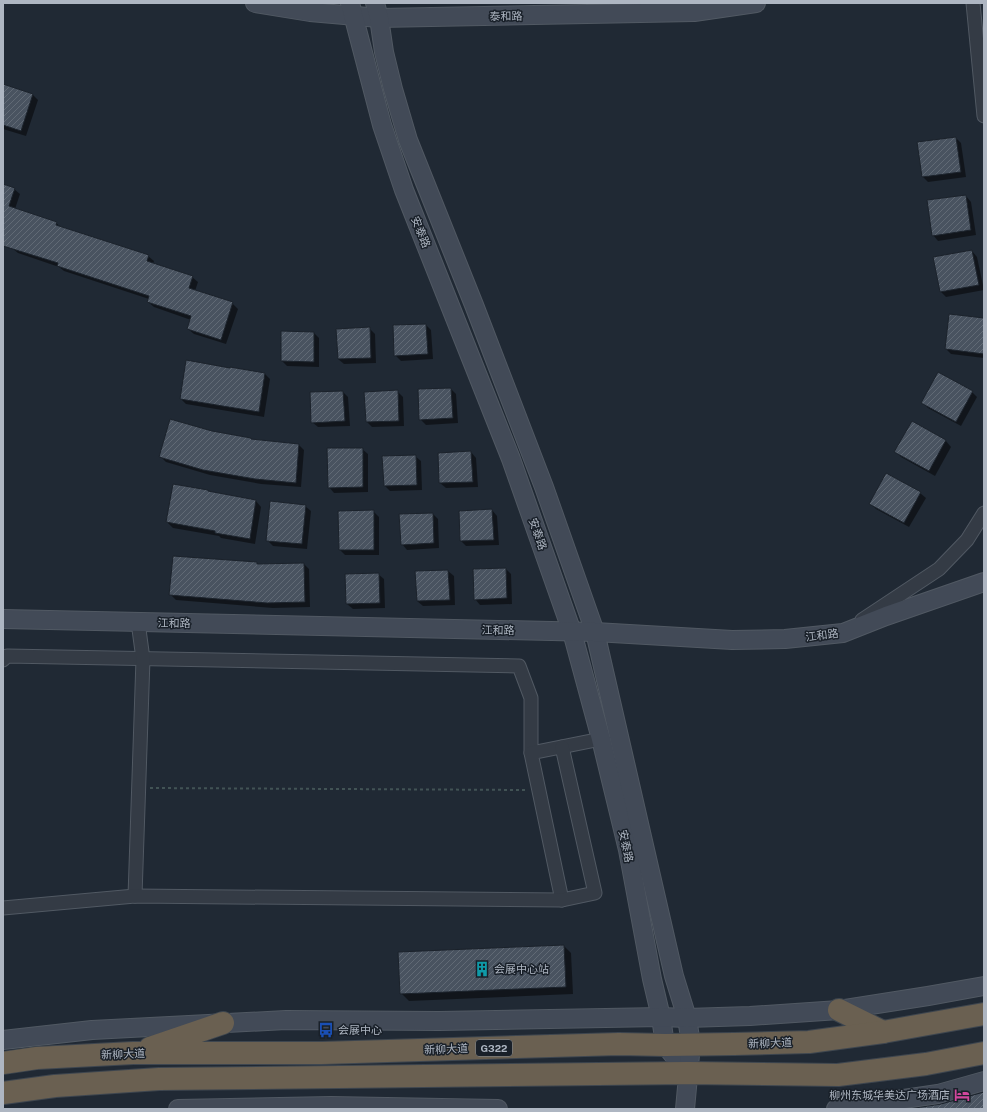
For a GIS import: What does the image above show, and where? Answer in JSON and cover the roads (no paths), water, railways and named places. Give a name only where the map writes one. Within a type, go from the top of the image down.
[{"type":"highway","points":[[839,1010],[883,1032]]},
{"type":"highway","name":"新柳大道","points":[[3,1063],[37,1058],[133,1053],[322,1053],[618,1044],[665,1045],[809,1042],[883,1032],[984,1014]]},
{"type":"highway","points":[[133,1053],[223,1023]]},
{"type":"highway","points":[[3,1093],[55,1086],[159,1079],[688,1073],[838,1075],[926,1064],[984,1053]]},
{"type":"street","name":"泰和路","points":[[255,3],[310,12],[352,9],[675,8],[694,12],[756,3]]},
{"type":"street","points":[[973,3],[984,116]]},
{"type":"street","name":"安泰路","points":[[352,9],[382,125],[404,190],[511,459],[572,632],[601,739],[628,850],[652,979],[661,1017],[665,1045]]},
{"type":"street","name":"安泰路","points":[[377,10],[384,52],[408,140],[474,305],[544,487],[595,632],[674,976],[686,1018],[690,1044],[685,1109]]},
{"type":"street","points":[[843,633],[939,569],[968,540],[984,513]]},
{"type":"street","name":"江和路","points":[[3,619],[595,632],[732,640],[785,639],[843,633],[886,616],[984,582]]},
{"type":"street","points":[[135,896],[143,659],[138,622]]},
{"type":"street","points":[[3,660],[7,656],[519,666],[531,698],[531,753],[562,900]]},
{"type":"street","points":[[531,753],[601,739]]},
{"type":"street","points":[[3,908],[135,896],[562,900],[595,893],[562,747]]},
{"type":"street","points":[[3,1040],[92,1030],[286,1020],[439,1021],[750,1016],[839,1010],[984,986]]},
{"type":"street","points":[[665,1045],[688,1073]]},
{"type":"street","points":[[836,1109],[938,1094],[984,1081]]},
{"type":"street","points":[[178,1109],[331,1106],[498,1109]]},
{"type":"place","name":"会展中心站","points":[[482,969]]},
{"type":"place","name":"会展中心","points":[[326,1030]]},
{"type":"place","name":"柳州东城华美达广场酒店","points":[[962,1095]]}]
